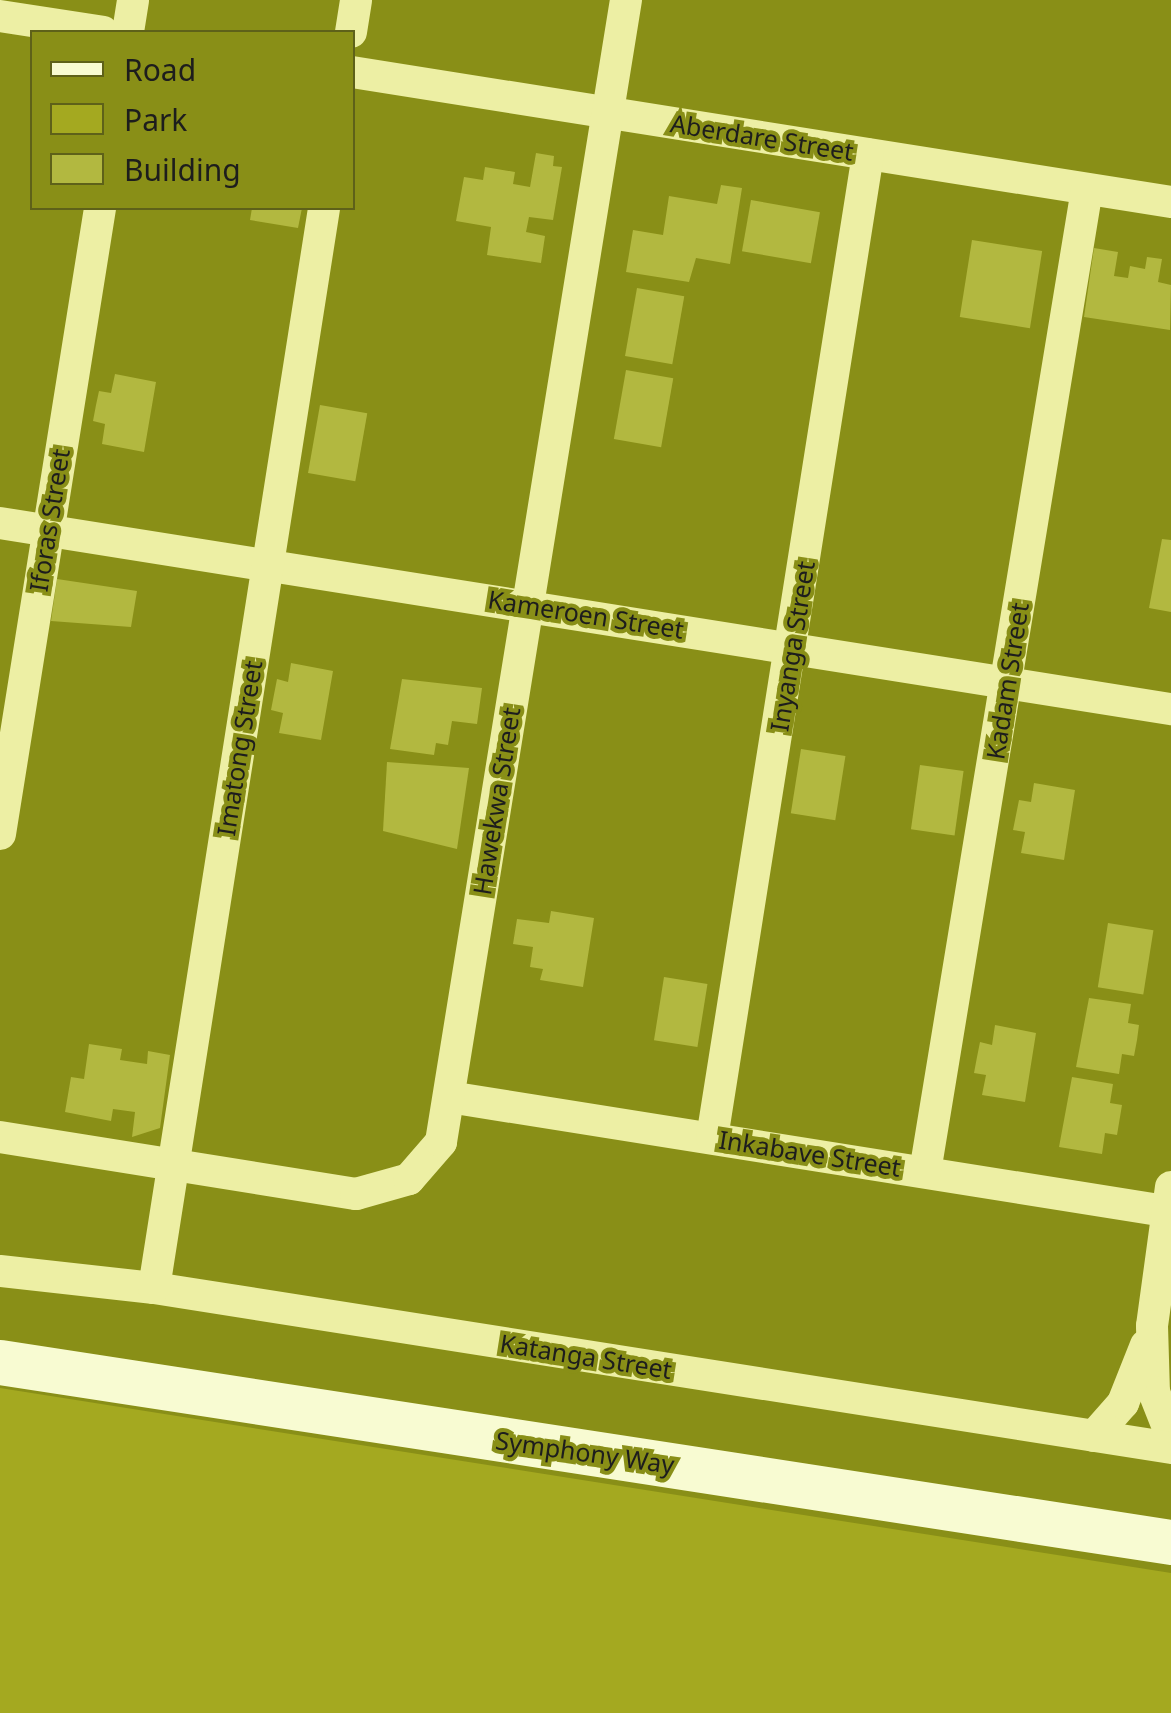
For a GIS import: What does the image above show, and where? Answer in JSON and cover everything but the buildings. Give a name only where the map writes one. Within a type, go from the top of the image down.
[{"type":"main road","name":"Symphony Way","points":[[0,1362],[1171,1542]]},
{"type":"street","points":[[128,30],[134,0]]},
{"type":"street","points":[[351,30],[356,0]]},
{"type":"street","name":"Hawekwa Street","points":[[0,1136],[375,1193],[409,1179],[432,1156],[450,1097],[626,0]]},
{"type":"street","points":[[0,16],[90,30]]},
{"type":"street","name":"Aberdare Street","points":[[355,72],[1171,202]]},
{"type":"street","name":"Inyanga Street","points":[[712,1138],[868,154]]},
{"type":"street","name":"Kadam Street","points":[[924,1172],[1088,189]]},
{"type":"street","name":"Iforas Street","points":[[0,834],[100,210]]},
{"type":"street","name":"Imatong Street","points":[[154,1288],[324,210]]},
{"type":"street","name":"Kameroen Street","points":[[0,523],[528,603],[1171,709]]},
{"type":"street","name":"Inkabave Street","points":[[450,1097],[924,1172],[1170,1203]]},
{"type":"street","points":[[1094,1436],[1133,1384],[1152,1326],[1170,1203]]},
{"type":"street","name":"Katanga Street","points":[[0,1272],[154,1288],[1171,1448]]},
{"type":"street","points":[[1152,1326],[1154,1392],[1171,1435]]},
{"type":"green space","points":[[0,1388],[1171,1573],[1171,1713],[0,1713]]}]
